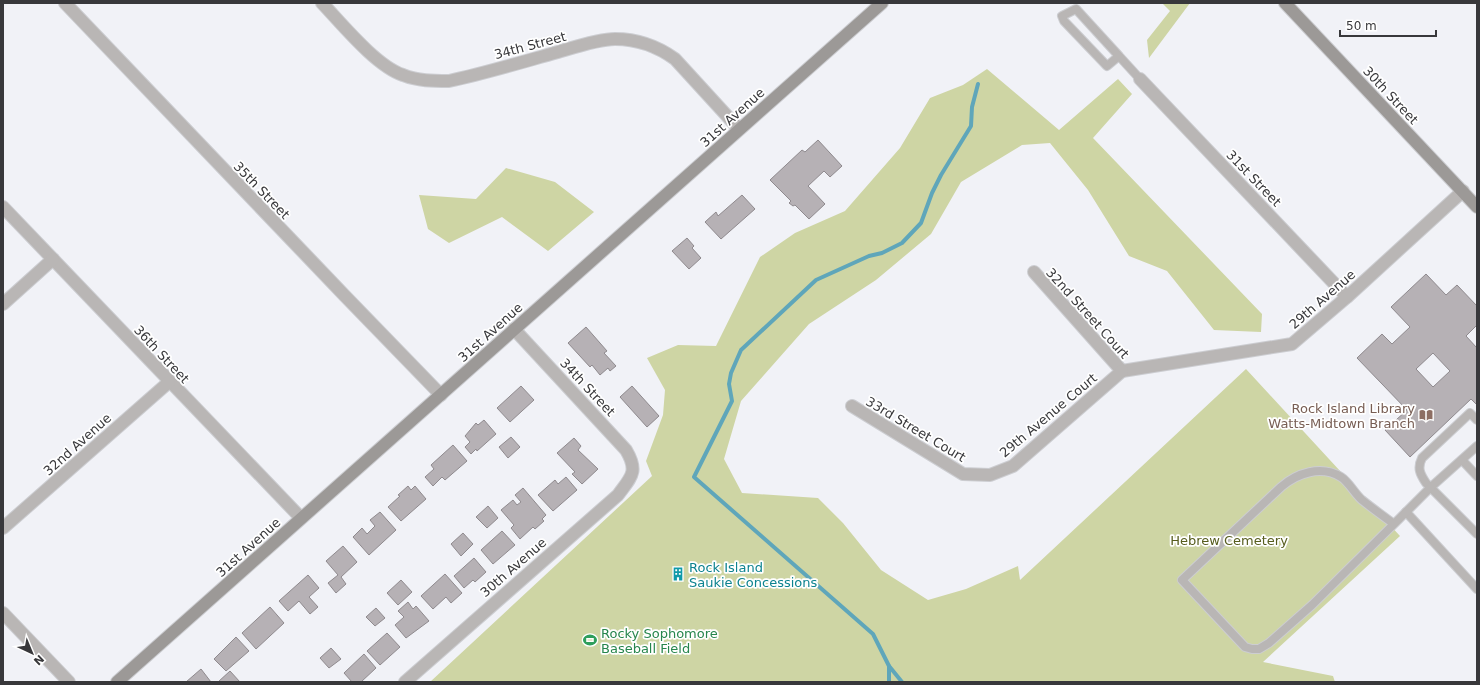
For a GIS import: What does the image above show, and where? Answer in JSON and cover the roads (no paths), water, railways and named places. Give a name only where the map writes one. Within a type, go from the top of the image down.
[{"type":"street","name":"35th Street","points":[[65,3],[441,395]]},
{"type":"street","name":"34th Street","points":[[322,3],[370,53],[384,65],[402,75],[428,81],[449,81],[614,39],[650,44],[663,50],[675,59],[739,129]]},
{"type":"street","name":"31st Avenue","points":[[117,682],[882,3]]},
{"type":"street","name":"30th Street","points":[[1289,4],[1477,207]]},
{"type":"street","name":"31st Street","points":[[1140,79],[1347,297]]},
{"type":"street","name":"29th Avenue","points":[[1122,371],[1292,344],[1347,297],[1463,191]]},
{"type":"street","name":"36th Street","points":[[3,207],[169,382],[301,518]]},
{"type":"street","points":[[3,304],[53,259]]},
{"type":"street","name":"32nd Street Court","points":[[1034,272],[1122,371]]},
{"type":"street","name":"34th Street","points":[[514,329],[626,450],[632,461],[634,469]]},
{"type":"street","name":"29th Avenue Court","points":[[990,475],[1013,466],[1122,371]]},
{"type":"street","name":"32nd Avenue","points":[[3,528],[169,382]]},
{"type":"street","name":"33rd Street Court","points":[[852,406],[963,474],[990,475]]},
{"type":"street","name":"30th Avenue","points":[[405,682],[618,495],[626,485],[634,469]]},
{"type":"street","points":[[3,613],[69,682]]},
{"type":"lane","points":[[1119,56],[1107,66],[1064,21],[1062,16],[1076,9],[1119,56],[1140,79]]},
{"type":"lane","points":[[1477,420],[1470,413],[1422,458],[1419,464],[1420,473],[1426,483],[1477,534]]},
{"type":"lane","points":[[1394,524],[1362,500],[1342,478],[1332,473],[1304,472],[1289,480],[1281,487],[1182,580],[1245,647],[1259,649],[1269,643],[1312,605],[1394,524],[1431,487],[1477,446]]},
{"type":"lane","points":[[1462,460],[1477,476]]},
{"type":"lane","points":[[1406,512],[1477,589]]},
{"type":"waterway","points":[[889,682],[889,666],[873,634],[694,477],[732,401],[729,384],[731,373],[741,350],[816,280],[869,256],[882,253],[902,243],[921,223],[932,193],[941,175],[971,126],[972,107],[978,84]]},
{"type":"waterway","points":[[889,666],[902,682]]},
{"type":"place","name":"Rock Island Library Watts-Midtown Branch","points":[[1426,415]]},
{"type":"place","name":"Rock Island Saukie Concessions","points":[[678,574]]},
{"type":"place","name":"Rocky Sophomore Baseball Field","points":[[590,640]]},
{"type":"park label","name":"Hebrew Cemetery","points":[[1229,540]]}]
